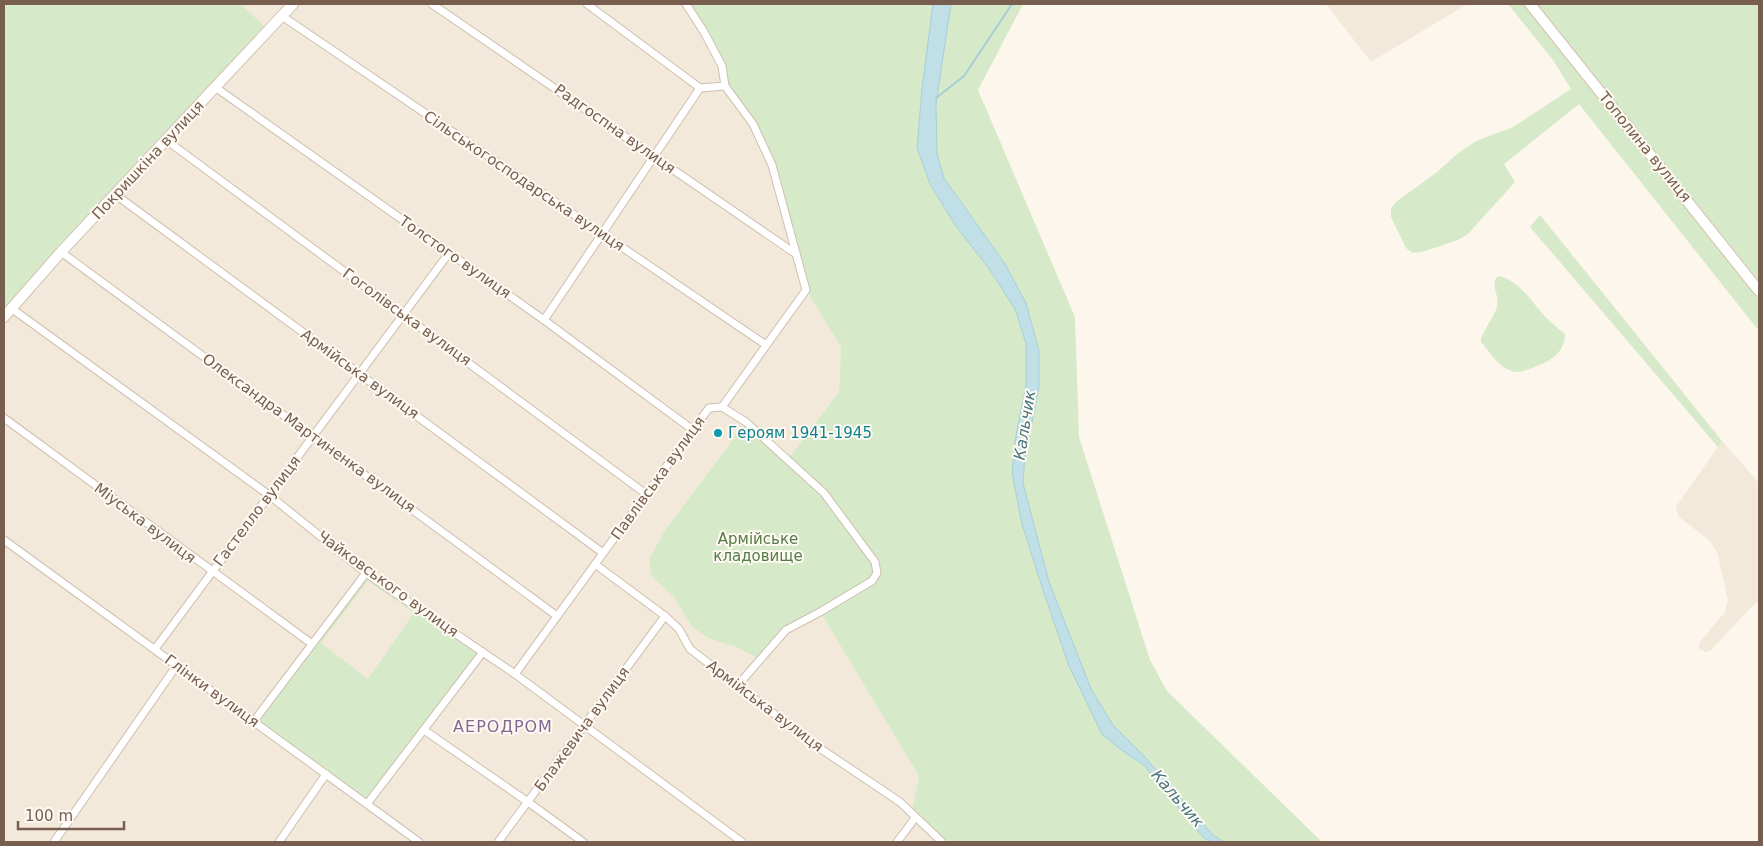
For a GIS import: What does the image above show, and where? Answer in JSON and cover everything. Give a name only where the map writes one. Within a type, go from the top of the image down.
[{"type":"street","name":"Покришкіна вулиця","points":[[4,317],[61,252],[293,4]]},
{"type":"street","name":"Радгоспна вулиця","points":[[432,4],[796,254]]},
{"type":"street","points":[[587,4],[700,88],[725,86]]},
{"type":"street","points":[[686,4],[704,32],[722,66],[725,86],[753,124],[772,165],[796,254]]},
{"type":"street","name":"Тополина вулиця","points":[[1530,4],[1759,291]]},
{"type":"street","name":"Сільськогосподарська вулиця","points":[[282,16],[766,345]]},
{"type":"street","name":"Толстого вулиця","points":[[215,87],[544,320],[693,430]]},
{"type":"street","points":[[544,320],[700,88]]},
{"type":"street","name":"Гоголівська вулиця","points":[[166,140],[646,494]]},
{"type":"street","name":"Армійська вулиця","points":[[116,194],[603,553]]},
{"type":"street","name":"Олександра Мартиненка вулиця","points":[[61,252],[557,616]]},
{"type":"street","name":"Гастелло вулиця","points":[[155,649],[449,253]]},
{"type":"street","name":"Павлівська вулиця","points":[[515,674],[709,408],[722,406],[806,290],[796,254]]},
{"type":"street","name":"Чайковського вулиця","points":[[11,308],[269,495],[366,572],[515,674],[742,842]]},
{"type":"street","points":[[722,406],[746,422],[824,493],[876,562],[877,573],[872,582],[786,630],[738,685]]},
{"type":"street","name":"Міуська вулиця","points":[[4,418],[312,644]]},
{"type":"street","name":"Глінки вулиця","points":[[4,540],[419,842]]},
{"type":"street","name":"Армійська вулиця","points":[[595,564],[665,616],[679,629],[690,649],[815,745],[900,802],[942,842]]},
{"type":"street","points":[[254,721],[366,572]]},
{"type":"street","name":"Блажевича вулиця","points":[[498,842],[665,616]]},
{"type":"street","points":[[367,804],[483,652]]},
{"type":"street","points":[[54,842],[177,665]]},
{"type":"street","points":[[424,730],[583,842]]},
{"type":"street","points":[[279,842],[326,774]]},
{"type":"street","points":[[897,842],[915,818]]},
{"type":"shaded area","points":[[240,4],[686,4],[753,124],[772,165],[806,290],[841,347],[839,392],[788,459],[746,422],[665,530],[649,559],[653,578],[673,596],[693,628],[710,639],[736,647],[761,660],[786,630],[820,612],[919,776],[911,815],[891,842],[423,842],[4,538],[4,317],[268,30]]},
{"type":"shaded area","points":[[1326,4],[1467,4],[1371,62]]},
{"type":"shaded area","points":[[1722,441],[1759,483],[1759,602],[1753,605],[1710,651],[1705,652],[1699,648],[1699,643],[1725,612],[1728,600],[1717,552],[1710,541],[1678,516],[1676,507]]},
{"type":"shaded area","points":[[4,543],[174,665],[51,842],[4,842]]},
{"type":"shaded area","points":[[178,668],[323,774],[276,842],[57,842]]},
{"type":"shaded area","points":[[326,776],[416,842],[282,842]]},
{"type":"shaded area","points":[[918,821],[942,842],[903,842]]},
{"type":"green space","points":[[4,4],[240,4],[269,30],[4,317]]},
{"type":"green space","name":"Армійське кладовище","points":[[686,4],[933,4],[922,88],[917,148],[930,184],[955,225],[990,270],[1016,311],[1026,344],[1026,386],[1015,440],[1012,473],[1022,524],[1043,590],[1069,666],[1102,734],[1145,766],[1204,838],[1211,842],[942,842],[911,815],[919,776],[820,612],[786,630],[761,660],[736,647],[710,639],[693,628],[673,596],[652,577],[649,559],[665,530],[746,422],[788,459],[839,392],[841,347],[806,290],[772,165],[753,124],[725,86],[722,66]]},
{"type":"green space","points":[[951,4],[1023,4],[978,90],[1075,317],[1079,437],[1150,660],[1167,691],[1322,842],[1224,842],[1213,835],[1143,755],[1113,725],[1091,689],[1049,582],[1023,483],[1025,456],[1039,388],[1039,351],[1026,303],[1005,264],[944,178],[937,154],[936,104]]},
{"type":"green space","points":[[1508,4],[1759,4],[1759,331],[1579,104],[1504,164],[1515,182],[1468,234],[1458,240],[1422,252],[1413,253],[1406,248],[1391,217],[1391,208],[1397,201],[1476,141],[1513,127],[1571,89],[1553,60]]},
{"type":"green space","points":[[1540,215],[1722,441],[1718,447],[1530,227]]},
{"type":"green space","points":[[1500,276],[1508,279],[1523,290],[1547,318],[1565,334],[1562,347],[1555,356],[1544,363],[1523,371],[1515,372],[1505,368],[1497,362],[1481,342],[1497,306],[1495,282],[1496,278]]},
{"type":"green space","points":[[366,575],[480,652],[366,801],[257,721]],"holes":[[[368,581],[414,613],[368,679],[321,643]]]},
{"type":"water","name":"Кальчик","points":[[933,4],[951,4],[936,104],[937,154],[944,178],[1005,264],[1026,303],[1039,351],[1039,388],[1025,456],[1023,483],[1049,582],[1091,689],[1113,725],[1143,755],[1213,835],[1224,842],[1211,842],[1204,838],[1145,766],[1102,734],[1069,666],[1022,524],[1012,473],[1015,440],[1026,386],[1026,344],[1016,311],[990,270],[955,225],[930,184],[917,148],[922,88]]},
{"type":"waterway","points":[[936,98],[964,76],[1012,4]]},
{"type":"place","name":"Героям 1941-1945","points":[[718,433]]},
{"type":"district","name":"АЕРОДРОМ","points":[[503,726]]}]
